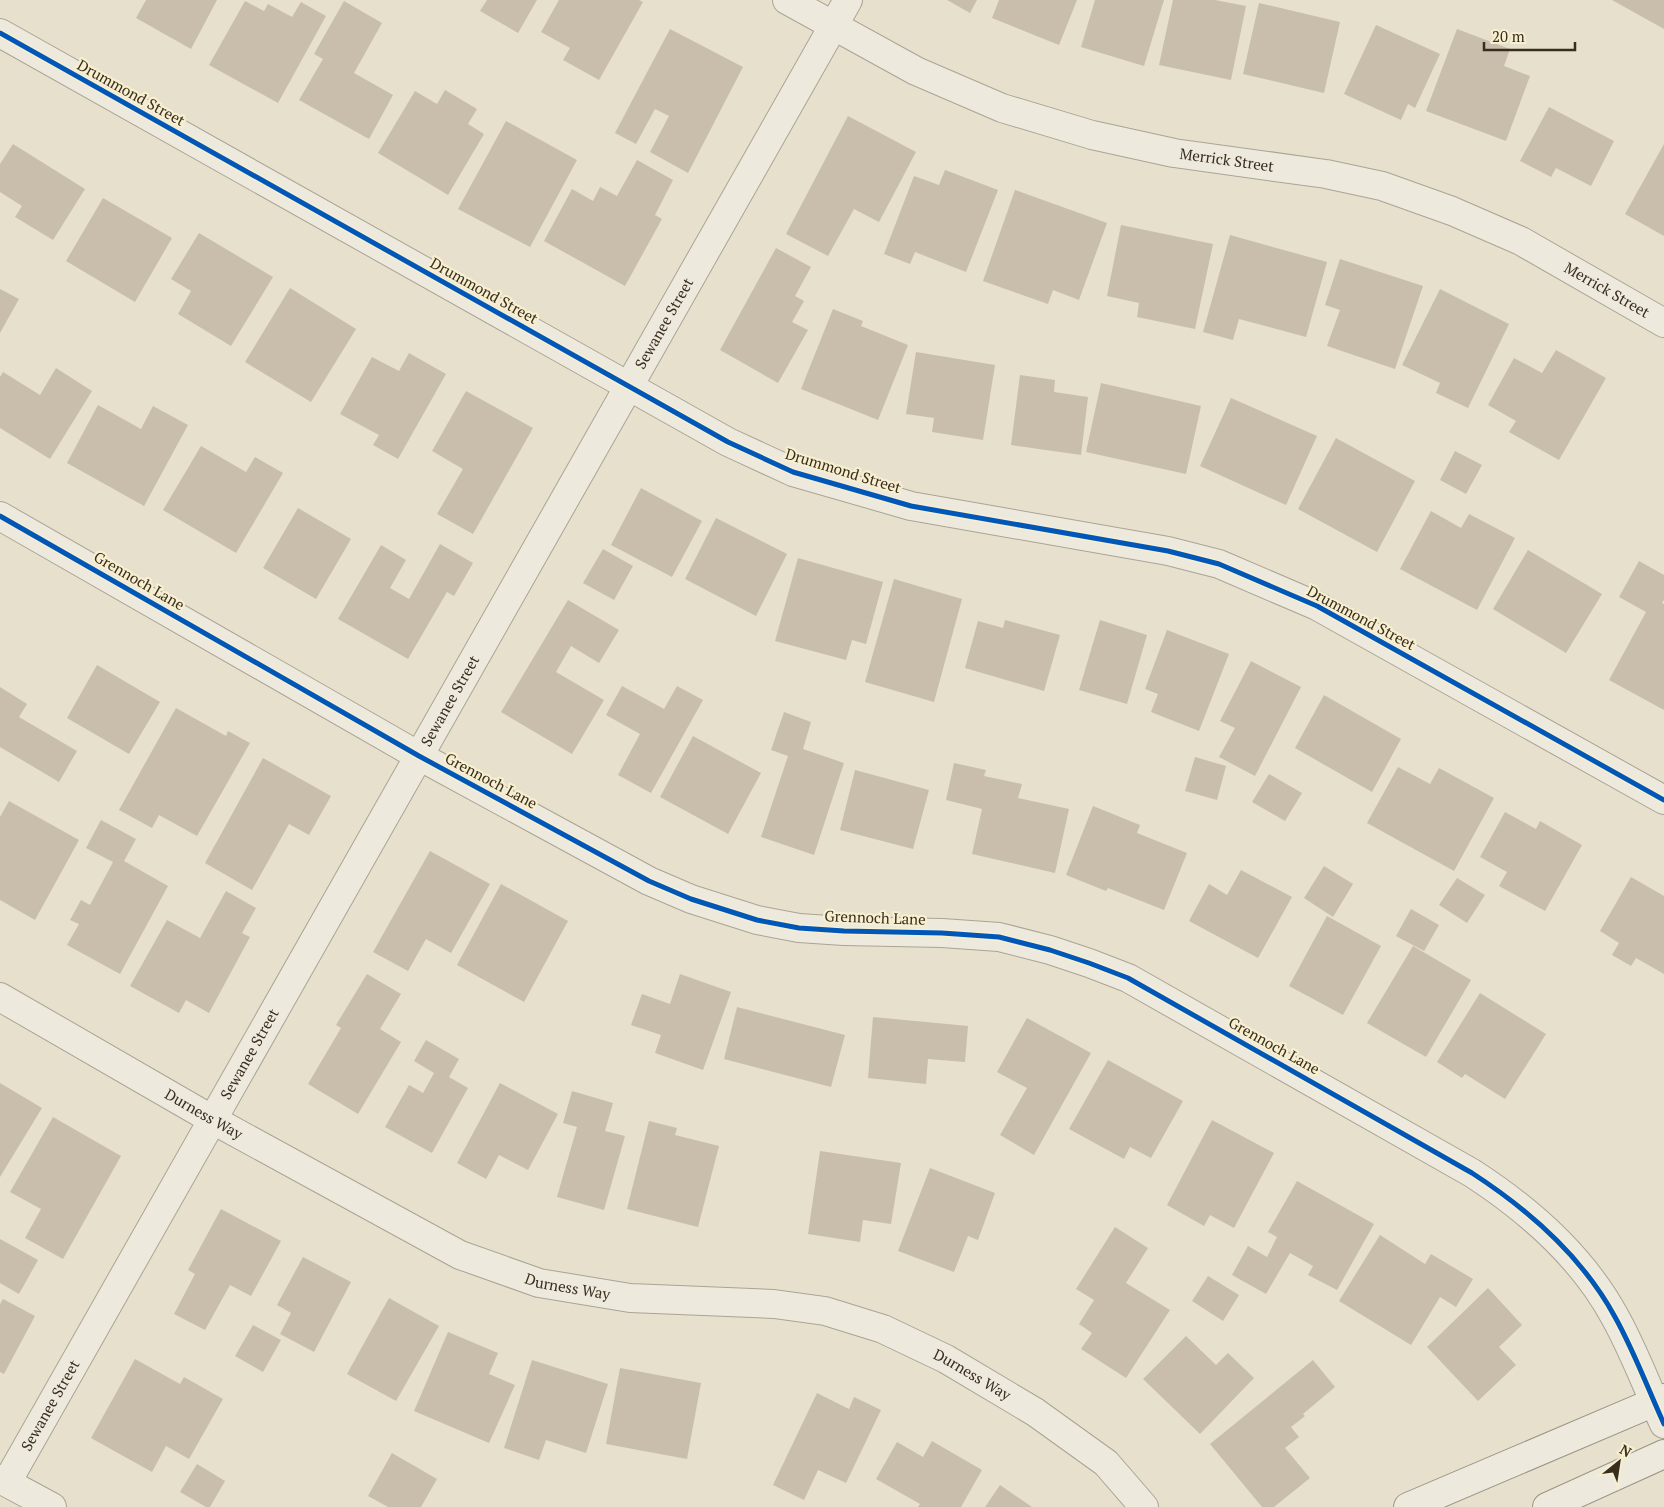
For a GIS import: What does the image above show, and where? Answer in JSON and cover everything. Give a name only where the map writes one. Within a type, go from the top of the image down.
[{"type":"street","name":"Merrick Street","points":[[787,0],[916,71],[1011,111],[1092,135],[1174,153],[1258,163],[1382,186],[1452,211],[1521,241],[1664,322]]},
{"type":"street","name":"Sewanee Street","points":[[4,1481],[213,1120],[848,0]]},
{"type":"street","name":"Drummond Street","points":[[0,33],[728,442],[793,472],[911,506],[1168,551],[1219,564],[1317,606],[1664,800]]},
{"type":"street","name":"Grennoch Lane","points":[[0,516],[419,756],[649,881],[692,899],[757,920],[799,928],[942,933],[999,938],[1050,950],[1128,978],[1472,1173],[1508,1196],[1565,1249],[1593,1283],[1615,1317],[1661,1408]]},
{"type":"street","name":"Durness Way","points":[[0,997],[213,1120],[460,1255],[539,1283],[630,1298],[774,1304],[825,1311],[883,1330],[946,1359],[1035,1412],[1106,1463],[1144,1507]]},
{"type":"street","points":[[1408,1507],[1661,1408]]},
{"type":"street","points":[[1547,1507],[1664,1454]]},
{"type":"street","points":[[4,1481],[52,1507]]},
{"type":"building","points":[[146,0],[217,0],[191,49],[136,18]]},
{"type":"building","points":[[487,0],[537,0],[518,33],[480,11]]},
{"type":"building","points":[[559,0],[639,0],[643,2],[599,80],[563,60],[570,48],[541,32]]},
{"type":"building","points":[[947,0],[977,0],[970,13]]},
{"type":"building","points":[[999,0],[1077,0],[1059,45],[992,18]]},
{"type":"building","points":[[1095,0],[1164,0],[1144,66],[1081,47]]},
{"type":"building","points":[[1173,0],[1215,0],[1246,6],[1231,80],[1159,65]]},
{"type":"building","points":[[1612,0],[1664,0],[1664,29]]},
{"type":"building","points":[[245,1],[264,11],[268,4],[292,17],[301,2],[326,16],[278,103],[209,65]]},
{"type":"building","points":[[344,1],[382,23],[354,73],[393,95],[369,139],[299,100],[323,59],[314,54]]},
{"type":"building","points":[[1259,3],[1340,22],[1324,93],[1243,74]]},
{"type":"building","points":[[1376,25],[1440,54],[1415,108],[1408,104],[1401,120],[1344,94]]},
{"type":"building","points":[[670,29],[743,67],[688,173],[650,152],[669,116],[655,109],[636,144],[615,133]]},
{"type":"building","points":[[1457,29],[1510,49],[1504,66],[1530,76],[1506,141],[1426,111]]},
{"type":"building","points":[[445,90],[477,109],[468,124],[484,134],[448,195],[378,153],[415,91],[437,104]]},
{"type":"building","points":[[1549,107],[1614,141],[1591,186],[1556,168],[1551,177],[1520,161]]},
{"type":"building","points":[[848,116],[916,152],[879,222],[854,209],[828,256],[786,234]]},
{"type":"building","points":[[506,121],[577,160],[530,247],[458,209]]},
{"type":"building","points":[[13,144],[85,189],[53,240],[15,217],[22,206],[0,192],[0,164]]},
{"type":"building","points":[[1664,144],[1664,236],[1625,214]]},
{"type":"building","points":[[637,160],[673,180],[655,215],[662,219],[625,286],[544,241],[572,189],[593,201],[600,187],[617,196]]},
{"type":"building","points":[[945,170],[998,190],[966,272],[915,252],[910,264],[884,254],[914,176],[939,185]]},
{"type":"building","points":[[1015,190],[1107,223],[1079,300],[1053,290],[1048,304],[983,281]]},
{"type":"building","points":[[103,198],[172,238],[135,302],[66,261]]},
{"type":"building","points":[[1121,225],[1213,244],[1195,329],[1137,317],[1139,303],[1107,296]]},
{"type":"building","points":[[199,233],[273,277],[231,346],[178,314],[191,291],[171,279]]},
{"type":"building","points":[[1230,235],[1327,262],[1306,337],[1239,319],[1233,340],[1203,332]]},
{"type":"building","points":[[776,248],[811,267],[795,296],[804,301],[792,322],[808,330],[778,383],[720,350]]},
{"type":"building","points":[[1340,259],[1423,286],[1395,369],[1327,346],[1340,310],[1325,305]]},
{"type":"building","points":[[290,288],[356,329],[311,402],[245,362]]},
{"type":"building","points":[[0,289],[19,299],[0,333]]},
{"type":"building","points":[[1440,289],[1509,324],[1468,408],[1436,393],[1440,383],[1402,365]]},
{"type":"building","points":[[833,309],[863,321],[861,326],[908,345],[878,420],[801,389]]},
{"type":"building","points":[[1556,350],[1606,378],[1559,460],[1509,432],[1516,421],[1488,405],[1514,358],[1542,373]]},
{"type":"building","points":[[916,352],[995,365],[983,440],[932,432],[934,418],[906,414]]},
{"type":"building","points":[[409,353],[446,374],[398,459],[373,445],[379,435],[340,414],[372,357],[399,371]]},
{"type":"building","points":[[56,368],[92,391],[50,459],[0,428],[0,377],[3,372],[40,395]]},
{"type":"building","points":[[1020,375],[1055,380],[1054,392],[1088,397],[1081,455],[1011,445]]},
{"type":"building","points":[[1101,383],[1201,406],[1186,474],[1086,452]]},
{"type":"building","points":[[466,391],[533,428],[473,534],[437,514],[463,469],[432,451]]},
{"type":"building","points":[[1231,398],[1317,436],[1286,505],[1200,466]]},
{"type":"building","points":[[98,405],[141,429],[153,406],[188,425],[144,506],[67,463]]},
{"type":"building","points":[[1336,438],[1415,481],[1377,552],[1298,509]]},
{"type":"building","points":[[201,446],[246,472],[255,457],[283,473],[236,553],[163,510]]},
{"type":"building","points":[[1455,451],[1482,465],[1466,494],[1440,480]]},
{"type":"building","points":[[641,488],[702,521],[672,577],[611,545]]},
{"type":"building","points":[[298,508],[351,539],[316,599],[263,568]]},
{"type":"building","points":[[1431,511],[1461,528],[1469,514],[1515,538],[1477,610],[1400,569]]},
{"type":"building","points":[[716,518],[787,554],[756,616],[685,579]]},
{"type":"building","points":[[440,544],[473,563],[454,596],[447,592],[408,659],[338,619],[381,545],[406,560],[390,588],[409,599]]},
{"type":"building","points":[[603,549],[633,566],[614,600],[583,583]]},
{"type":"building","points":[[1528,550],[1602,594],[1566,653],[1493,609]]},
{"type":"building","points":[[798,558],[883,582],[866,644],[852,640],[846,660],[775,641]]},
{"type":"building","points":[[1639,561],[1664,575],[1664,600],[1662,603],[1664,604],[1664,710],[1609,680],[1646,612],[1619,597]]},
{"type":"building","points":[[894,579],[962,599],[934,702],[865,682]]},
{"type":"building","points":[[568,600],[619,630],[599,663],[571,646],[556,672],[604,700],[572,754],[501,712]]},
{"type":"building","points":[[1005,620],[1060,635],[1044,691],[965,668],[978,621],[1003,628]]},
{"type":"building","points":[[1100,620],[1147,635],[1127,704],[1079,690]]},
{"type":"building","points":[[1167,630],[1229,654],[1199,731],[1151,712],[1158,694],[1145,689]]},
{"type":"building","points":[[1251,661],[1301,687],[1255,776],[1219,757],[1235,728],[1220,721]]},
{"type":"building","points":[[97,665],[160,702],[129,754],[67,718]]},
{"type":"building","points":[[622,686],[664,709],[677,686],[703,700],[651,793],[618,775],[640,734],[606,715]]},
{"type":"building","points":[[0,687],[27,704],[19,717],[77,751],[59,782],[0,747]]},
{"type":"building","points":[[1324,695],[1401,739],[1372,792],[1295,748]]},
{"type":"building","points":[[176,708],[226,736],[228,731],[250,743],[197,836],[159,815],[152,828],[119,810]]},
{"type":"building","points":[[784,712],[811,722],[803,749],[844,763],[814,855],[761,837],[788,756],[771,750]]},
{"type":"building","points":[[693,736],[761,773],[728,834],[660,797]]},
{"type":"building","points":[[1195,757],[1226,766],[1217,800],[1185,791]]},
{"type":"building","points":[[263,758],[331,796],[309,835],[289,824],[252,890],[205,863]]},
{"type":"building","points":[[954,763],[986,770],[984,776],[1022,784],[1018,798],[1069,809],[1055,873],[972,854],[982,809],[946,800]]},
{"type":"building","points":[[1398,767],[1430,784],[1439,768],[1494,798],[1454,871],[1367,823]]},
{"type":"building","points":[[855,770],[929,790],[913,849],[840,830]]},
{"type":"building","points":[[1269,774],[1302,793],[1285,821],[1252,802]]},
{"type":"building","points":[[9,801],[79,840],[35,920],[0,900],[0,817]]},
{"type":"building","points":[[1093,806],[1140,825],[1137,833],[1187,853],[1164,910],[1108,888],[1106,891],[1066,875]]},
{"type":"building","points":[[1505,812],[1536,829],[1540,821],[1582,845],[1545,911],[1499,886],[1507,872],[1480,857]]},
{"type":"building","points":[[101,820],[136,839],[124,861],[168,886],[120,974],[67,945],[79,924],[70,920],[81,900],[90,905],[113,862],[86,848]]},
{"type":"building","points":[[430,851],[490,884],[451,953],[426,939],[408,971],[373,952]]},
{"type":"building","points":[[1324,866],[1353,884],[1333,917],[1304,898]]},
{"type":"building","points":[[1241,870],[1292,897],[1258,958],[1189,921],[1209,884],[1227,895]]},
{"type":"building","points":[[1631,877],[1664,896],[1664,974],[1636,958],[1631,966],[1612,955],[1619,943],[1600,931]]},
{"type":"building","points":[[1457,878],[1485,895],[1467,923],[1439,905]]},
{"type":"building","points":[[501,884],[568,921],[524,1002],[457,965]]},
{"type":"building","points":[[226,891],[256,908],[242,933],[250,937],[209,1013],[186,1000],[179,1013],[130,986],[167,920],[200,938]]},
{"type":"building","points":[[1411,909],[1439,925],[1424,951],[1396,936]]},
{"type":"building","points":[[1327,916],[1381,946],[1343,1015],[1289,986]]},
{"type":"building","points":[[1413,946],[1471,980],[1426,1057],[1367,1023]]},
{"type":"building","points":[[367,974],[401,994],[380,1029],[401,1042],[358,1114],[308,1084],[341,1028],[336,1025]]},
{"type":"building","points":[[680,974],[731,992],[703,1070],[655,1053],[661,1035],[631,1025],[642,994],[670,1004]]},
{"type":"building","points":[[1480,993],[1546,1034],[1505,1099],[1465,1074],[1462,1078],[1437,1062]]},
{"type":"building","points":[[737,1007],[845,1035],[831,1087],[724,1059]]},
{"type":"building","points":[[873,1017],[968,1026],[965,1062],[928,1059],[926,1084],[868,1078]]},
{"type":"building","points":[[1027,1018],[1091,1053],[1034,1155],[1000,1135],[1027,1088],[997,1072]]},
{"type":"building","points":[[426,1040],[459,1059],[449,1077],[468,1088],[432,1153],[385,1127],[409,1085],[423,1093],[434,1073],[414,1061]]},
{"type":"building","points":[[1108,1060],[1183,1101],[1151,1158],[1130,1147],[1124,1159],[1069,1129]]},
{"type":"building","points":[[0,1083],[42,1108],[0,1177]]},
{"type":"building","points":[[500,1083],[558,1114],[528,1170],[499,1155],[486,1179],[457,1163]]},
{"type":"building","points":[[572,1091],[613,1103],[605,1131],[625,1136],[604,1210],[557,1197],[577,1127],[563,1123]]},
{"type":"building","points":[[53,1117],[121,1156],[63,1259],[25,1238],[41,1209],[10,1192]]},
{"type":"building","points":[[1212,1120],[1274,1153],[1234,1228],[1210,1215],[1204,1226],[1167,1205]]},
{"type":"building","points":[[649,1121],[677,1128],[675,1135],[719,1146],[698,1227],[627,1209]]},
{"type":"building","points":[[820,1151],[901,1163],[891,1224],[863,1220],[860,1242],[808,1234]]},
{"type":"building","points":[[930,1168],[995,1193],[978,1240],[968,1236],[954,1272],[898,1251]]},
{"type":"building","points":[[1297,1181],[1374,1224],[1337,1290],[1308,1275],[1313,1266],[1290,1253],[1266,1294],[1232,1275],[1248,1246],[1267,1257],[1277,1237],[1268,1232]]},
{"type":"building","points":[[221,1209],[281,1241],[251,1296],[230,1285],[205,1330],[174,1314],[195,1274],[188,1270]]},
{"type":"building","points":[[1115,1227],[1148,1248],[1126,1283],[1170,1310],[1126,1378],[1081,1349],[1092,1333],[1079,1324],[1094,1300],[1076,1289]]},
{"type":"building","points":[[1380,1235],[1425,1264],[1431,1254],[1473,1279],[1456,1307],[1440,1297],[1411,1345],[1339,1301]]},
{"type":"building","points":[[0,1239],[38,1260],[19,1294],[0,1283]]},
{"type":"building","points":[[303,1257],[351,1282],[314,1352],[280,1334],[291,1313],[277,1305]]},
{"type":"building","points":[[1208,1276],[1239,1295],[1223,1321],[1192,1301]]},
{"type":"building","points":[[1488,1288],[1522,1325],[1499,1347],[1516,1365],[1478,1401],[1427,1347]]},
{"type":"building","points":[[389,1298],[439,1326],[396,1401],[347,1374]]},
{"type":"building","points":[[3,1299],[35,1316],[4,1374],[0,1372],[0,1304]]},
{"type":"building","points":[[253,1325],[281,1340],[263,1372],[235,1356]]},
{"type":"building","points":[[448,1332],[498,1353],[489,1374],[515,1385],[489,1443],[414,1411]]},
{"type":"building","points":[[1186,1336],[1216,1365],[1228,1353],[1254,1378],[1200,1434],[1143,1379]]},
{"type":"building","points":[[135,1359],[180,1384],[184,1377],[223,1399],[189,1459],[166,1446],[152,1472],[91,1438]]},
{"type":"building","points":[[532,1360],[608,1384],[586,1453],[546,1440],[539,1460],[504,1448]]},
{"type":"building","points":[[1313,1360],[1335,1387],[1303,1414],[1305,1416],[1291,1427],[1299,1437],[1285,1448],[1310,1478],[1274,1507],[1262,1507],[1210,1444]]},
{"type":"building","points":[[620,1368],[701,1383],[687,1459],[606,1444]]},
{"type":"building","points":[[817,1393],[849,1409],[854,1397],[881,1410],[846,1483],[818,1470],[804,1500],[773,1485]]},
{"type":"building","points":[[932,1441],[982,1470],[961,1507],[918,1507],[920,1504],[876,1479],[897,1442],[923,1457]]},
{"type":"building","points":[[392,1453],[437,1479],[421,1507],[388,1507],[368,1496]]},
{"type":"building","points":[[197,1464],[225,1481],[210,1507],[206,1507],[180,1492]]},
{"type":"building","points":[[1000,1485],[1032,1507],[985,1507]]},
{"type":"cycle path","points":[[0,33],[728,442],[793,472],[911,506],[1168,551],[1219,564],[1317,606],[1664,800]]},
{"type":"cycle path","points":[[0,516],[419,756],[649,881],[691,899],[757,920],[799,928],[999,937],[1050,950],[1128,978],[1472,1173],[1534,1219],[1570,1254],[1602,1295],[1628,1343],[1664,1424]]}]
